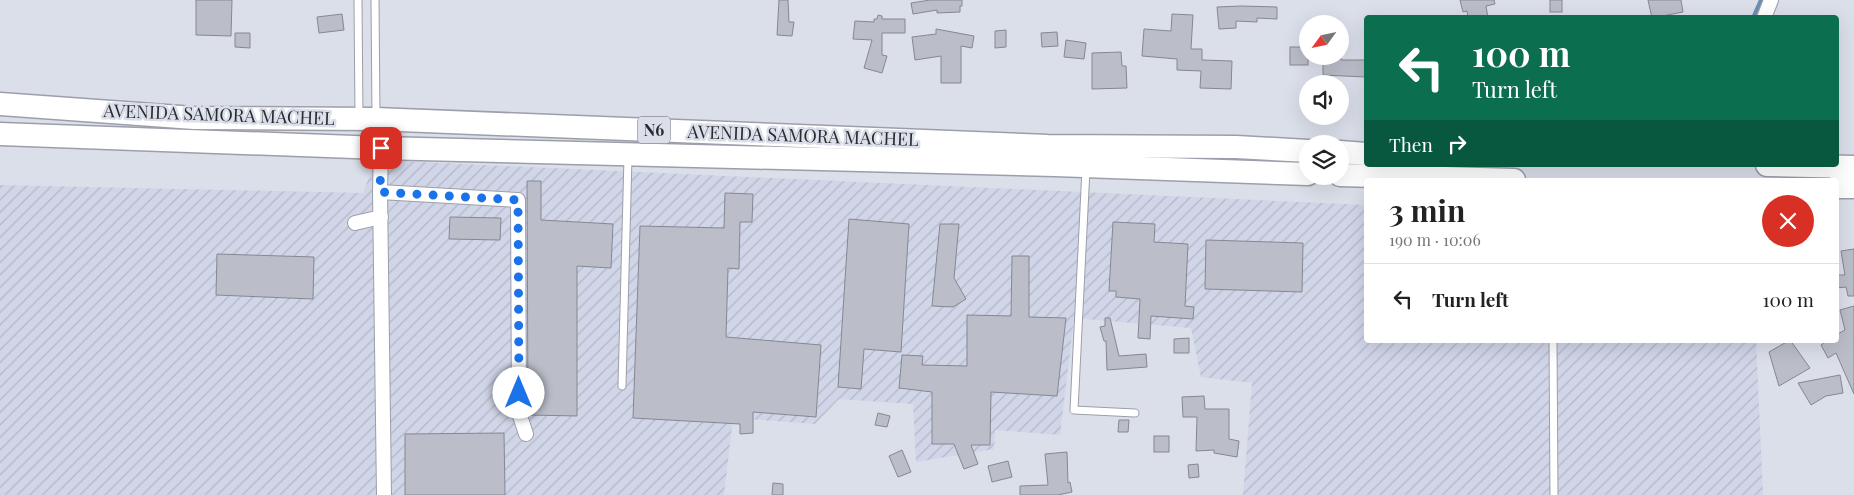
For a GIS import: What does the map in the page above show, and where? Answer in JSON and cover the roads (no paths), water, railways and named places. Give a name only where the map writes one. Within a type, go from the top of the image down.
[{"type":"highway","name":"AVENIDA SAMORA MACHEL","points":[[0,104],[194,118],[368,120],[1029,145],[1236,147],[1299,150]]},
{"type":"highway","name":"AVENIDA SAMORA MACHEL","points":[[0,134],[381,148],[1086,166],[1299,174]]},
{"type":"highway","points":[[1349,153],[1364,154]]},
{"type":"highway","points":[[1839,167],[1854,167]]},
{"type":"highway","points":[[1349,175],[1444,178]]},
{"type":"highway","points":[[1839,187],[1854,187]]},
{"type":"street","points":[[1765,15],[1771,0]]},
{"type":"street","points":[[381,148],[384,495]]},
{"type":"street","points":[[380,192],[518,200],[519,413],[526,434]]},
{"type":"street","points":[[355,223],[381,217]]},
{"type":"lane","points":[[358,0],[368,120]]},
{"type":"lane","points":[[368,120],[375,0]]},
{"type":"lane","points":[[622,386],[628,154]]},
{"type":"lane","points":[[1086,166],[1074,410],[1135,413]]},
{"type":"lane","points":[[1553,343],[1554,495]]},
{"type":"waterway","points":[[1754,15],[1761,0]]}]
